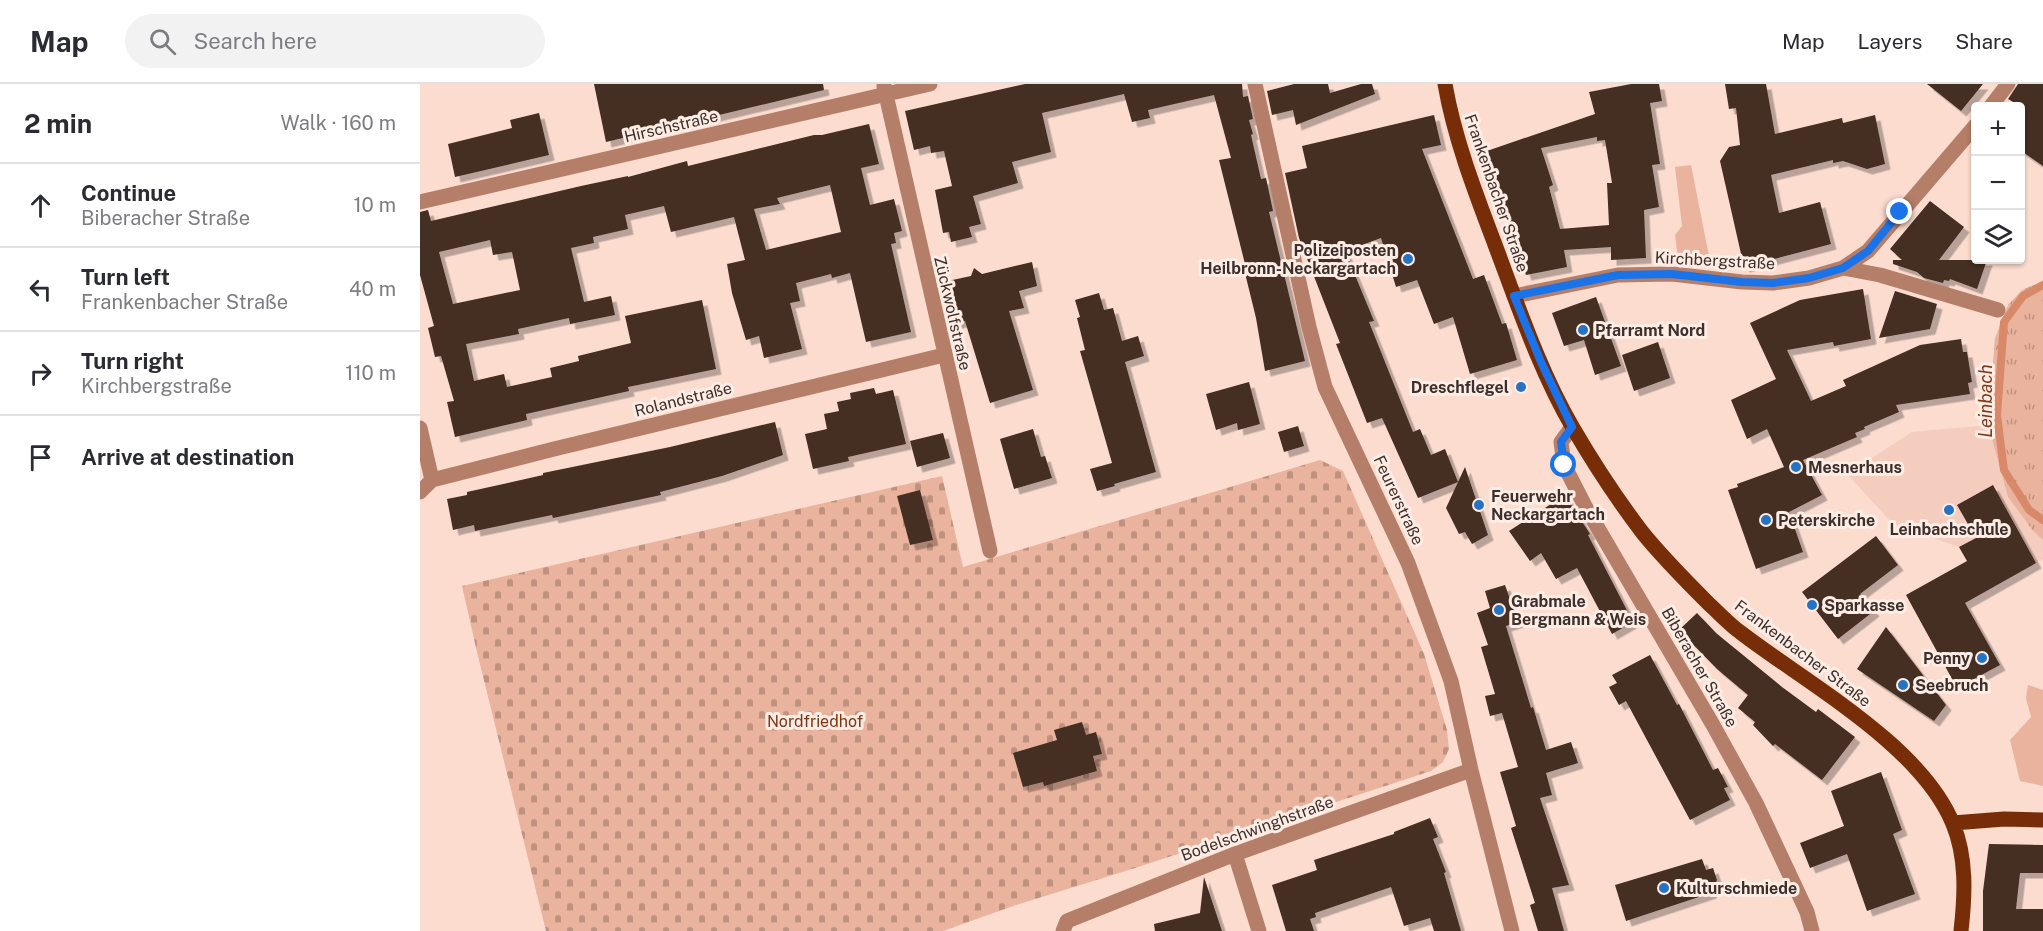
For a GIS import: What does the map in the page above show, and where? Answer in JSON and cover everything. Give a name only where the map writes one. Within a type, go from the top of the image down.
[{"type":"main road","name":"Frankenbacher Straße","points":[[1445,84],[1449,105],[1479,204],[1541,362],[1572,427],[1636,524],[1684,578],[1737,630],[1864,722],[1915,766],[1930,783],[1953,823],[1960,847],[1965,873],[1961,931]]},
{"type":"main road","points":[[1953,823],[2004,819],[2043,820]]},
{"type":"street","name":"Hirschstraße","points":[[420,202],[885,89],[930,84]]},
{"type":"street","name":"Feurerstraße","points":[[1255,84],[1325,387],[1408,563],[1451,681],[1512,931]]},
{"type":"street","points":[[1994,102],[2008,84]]},
{"type":"street","name":"Zückwolfstraße","points":[[885,89],[990,551]]},
{"type":"street","name":"Kirchbergstraße","points":[[1514,296],[1618,275],[1672,274],[1773,283],[1809,278],[1843,268],[1868,251],[1971,131]]},
{"type":"street","name":"Kirchbergstraße","points":[[1843,268],[1880,275],[1998,310]]},
{"type":"street","name":"Rolandstraße","points":[[432,480],[945,355]]},
{"type":"street","name":"Biberacher Straße","points":[[1572,427],[1561,442],[1564,465],[1619,565],[1688,678],[1756,803],[1807,912],[1812,931]]},
{"type":"street","points":[[420,428],[432,480],[420,492]]},
{"type":"street","name":"Bodelschwinghstraße","points":[[1063,931],[1067,921],[1234,854],[1471,770]]},
{"type":"street","points":[[1234,854],[1259,931]]},
{"type":"shaded area","name":"Leinbachschule","points":[[1988,425],[2008,497],[2033,531],[2043,540],[2043,559],[1984,592],[1959,547],[1893,524],[1847,474],[1912,432]]},
{"type":"green space","points":[[1691,165],[1710,261],[1678,259],[1675,235],[1682,226],[1675,167]]},
{"type":"green space","points":[[2043,281],[2043,540],[2033,531],[2008,497],[1988,425],[1995,338],[2008,305],[2022,290]]},
{"type":"green space","name":"Nordfriedhof","points":[[1320,460],[1343,471],[1424,654],[1447,730],[1449,749],[1443,762],[1431,771],[1016,905],[943,931],[546,931],[462,586],[942,476],[963,567]]},
{"type":"green space","points":[[2028,685],[2043,690],[2043,786],[2020,781],[2010,740],[2031,717],[2026,698]]},
{"type":"building","points":[[594,84],[823,84],[824,90],[606,142]]},
{"type":"building","points":[[1025,84],[1242,84],[1243,97],[1248,96],[1253,119],[1249,120],[1253,134],[1251,135],[1261,179],[1266,178],[1273,211],[1269,212],[1305,361],[1265,371],[1256,318],[1243,265],[1245,264],[1219,160],[1231,158],[1214,95],[1148,110],[1150,118],[1132,122],[1124,94],[1042,113],[1051,152],[1012,162],[1018,183],[973,196],[981,224],[969,227],[972,237],[951,242],[949,232],[943,233],[935,190],[952,186],[944,151],[931,153],[930,146],[914,150],[905,111]]},
{"type":"building","points":[[1294,84],[1328,84],[1330,93],[1361,84],[1372,84],[1375,94],[1296,125],[1293,110],[1272,115],[1267,91]]},
{"type":"building","points":[[1631,84],[1659,84],[1662,101],[1650,103],[1660,164],[1652,165],[1659,207],[1644,210],[1646,258],[1611,260],[1611,247],[1564,250],[1567,267],[1526,275],[1484,152],[1595,114],[1589,92]],"holes":[[[1597,137],[1597,141],[1605,140],[1612,183],[1607,183],[1609,225],[1560,229],[1549,187],[1553,185],[1541,148]]]},
{"type":"building","points":[[1725,84],[1766,84],[1775,134],[1842,118],[1843,123],[1875,115],[1885,164],[1867,169],[1843,161],[1833,163],[1833,160],[1771,175],[1779,213],[1820,202],[1831,244],[1744,267],[1720,161],[1729,147],[1740,145],[1736,108],[1729,109]]},
{"type":"building","points":[[1927,84],[1983,84],[1961,111]]},
{"type":"building","points":[[2018,84],[2043,84],[2043,166],[2025,153],[2025,102],[2013,102],[2008,99]]},
{"type":"building","points":[[539,113],[549,155],[455,177],[448,144],[512,128],[510,120]]},
{"type":"building","points":[[1434,115],[1441,145],[1422,149],[1473,279],[1484,275],[1502,324],[1506,323],[1517,360],[1470,374],[1453,317],[1434,324],[1417,280],[1396,287],[1381,238],[1345,251],[1374,321],[1369,322],[1413,432],[1420,429],[1431,455],[1445,449],[1458,482],[1418,498],[1382,418],[1367,423],[1336,344],[1340,343],[1299,238],[1285,173],[1307,168],[1302,146]]},
{"type":"building","points":[[869,124],[879,164],[861,168],[870,205],[894,199],[902,231],[894,233],[896,243],[891,244],[911,332],[866,342],[850,273],[832,278],[831,274],[796,283],[800,301],[790,303],[802,349],[764,358],[759,336],[746,340],[732,293],[727,264],[745,260],[734,217],[671,232],[664,206],[625,215],[628,229],[593,237],[594,243],[571,248],[584,302],[611,296],[615,315],[570,324],[569,318],[518,329],[519,334],[466,344],[474,381],[504,374],[507,387],[552,377],[550,368],[579,361],[578,356],[631,343],[625,316],[702,300],[716,369],[628,387],[629,391],[526,414],[527,420],[455,437],[447,402],[454,401],[441,356],[435,357],[428,328],[434,326],[420,275],[420,212],[428,210],[431,221],[628,177],[687,161],[688,166],[814,135]],"holes":[[[830,185],[841,232],[766,250],[754,209],[780,204],[777,198]],[[490,240],[493,255],[512,252],[520,290],[453,304],[439,252]]]},
{"type":"building","points":[[1930,201],[1964,227],[1939,260],[1971,260],[1971,264],[1986,264],[1977,289],[1950,279],[1949,281],[1944,280],[1943,283],[1924,278],[1917,272],[1893,264],[1893,260],[1902,260],[1890,249]]},
{"type":"building","points":[[1032,262],[1037,286],[1019,291],[1024,308],[1009,311],[1033,390],[990,403],[965,321],[953,324],[943,282],[971,276],[974,268],[982,274]]},
{"type":"building","points":[[1863,289],[1871,339],[1834,346],[1833,342],[1787,350],[1811,401],[1846,386],[1843,380],[1920,345],[1961,339],[1963,352],[1967,352],[1972,382],[1968,383],[1970,394],[1896,405],[1899,412],[1864,427],[1865,429],[1855,433],[1857,437],[1803,460],[1822,495],[1789,512],[1803,552],[1756,569],[1728,490],[1738,487],[1737,484],[1784,467],[1767,429],[1747,439],[1731,400],[1776,379],[1750,323],[1800,300]]},
{"type":"building","points":[[1895,291],[1937,304],[1930,329],[1879,338]]},
{"type":"building","points":[[1099,293],[1104,310],[1113,308],[1122,341],[1138,336],[1144,356],[1125,362],[1156,472],[1097,491],[1090,469],[1112,463],[1080,351],[1085,350],[1075,300]]},
{"type":"building","name":"Pfarramt Nord","points":[[1596,297],[1621,366],[1595,375],[1584,340],[1564,346],[1552,313]]},
{"type":"building","points":[[1658,342],[1670,378],[1634,391],[1622,355]]},
{"type":"building","points":[[1249,382],[1260,424],[1238,430],[1237,423],[1216,430],[1206,394]]},
{"type":"building","points":[[874,388],[876,394],[893,390],[906,444],[848,457],[849,461],[813,469],[805,434],[827,429],[824,414],[839,411],[837,402],[851,399],[850,393]]},
{"type":"building","points":[[775,422],[783,455],[722,476],[660,492],[661,495],[553,518],[552,515],[475,531],[474,525],[453,530],[447,499],[467,495],[467,492]]},
{"type":"building","points":[[1298,426],[1304,446],[1284,452],[1278,432]]},
{"type":"building","points":[[1033,429],[1041,457],[1045,456],[1052,478],[1014,489],[1000,439]]},
{"type":"building","points":[[943,433],[950,458],[917,467],[910,441]]},
{"type":"building","points":[[1465,467],[1488,535],[1472,544],[1465,532],[1459,534],[1446,508]]},
{"type":"building","points":[[1993,485],[2036,563],[1965,603],[2000,665],[1957,688],[1906,595],[1967,561],[1959,547],[1976,538],[1957,505]]},
{"type":"building","points":[[920,490],[933,540],[910,545],[897,496]]},
{"type":"building","points":[[1565,495],[1590,534],[1588,535],[1633,622],[1612,634],[1577,568],[1556,579],[1541,553],[1530,561],[1509,531]]},
{"type":"building","points":[[1876,536],[1898,565],[1860,594],[1874,611],[1838,639],[1802,592]]},
{"type":"building","points":[[1505,585],[1518,622],[1506,626],[1546,750],[1571,742],[1578,763],[1546,773],[1552,795],[1540,798],[1569,885],[1552,888],[1564,931],[1538,931],[1530,905],[1535,903],[1511,828],[1516,826],[1500,772],[1518,767],[1502,713],[1490,716],[1485,696],[1495,694],[1481,647],[1488,645],[1477,613],[1490,608],[1485,591]]},
{"type":"building","points":[[1697,613],[1716,633],[1782,687],[1816,712],[1818,709],[1855,737],[1822,780],[1775,744],[1773,746],[1753,725],[1755,722],[1738,708],[1748,695],[1717,669],[1679,630]]},
{"type":"building","points":[[1886,627],[1946,705],[1934,721],[1857,669]]},
{"type":"building","points":[[1650,655],[1677,705],[1679,704],[1713,770],[1718,768],[1728,787],[1724,788],[1730,800],[1690,820],[1626,701],[1619,705],[1609,687],[1617,683],[1612,675]]},
{"type":"building","points":[[1082,722],[1086,735],[1096,732],[1102,754],[1093,756],[1097,771],[1044,786],[1043,782],[1023,787],[1013,753],[1057,740],[1054,730]]},
{"type":"building","points":[[1881,772],[1902,830],[1893,834],[1915,894],[1867,911],[1847,854],[1810,868],[1800,843],[1844,826],[1831,791]]},
{"type":"building","points":[[1430,818],[1438,837],[1433,839],[1446,872],[1444,873],[1461,931],[1434,931],[1430,918],[1404,926],[1391,887],[1315,913],[1316,917],[1310,919],[1314,931],[1286,931],[1272,885],[1317,870],[1314,860],[1394,834],[1394,832]]},
{"type":"building","points":[[1989,844],[2043,845],[2043,873],[2020,873],[2016,909],[2043,909],[2043,931],[1983,931],[1983,891]]},
{"type":"building","name":"Kulturschmiede","points":[[1702,859],[1706,870],[1713,868],[1717,880],[1711,893],[1626,921],[1615,885]]},
{"type":"building","points":[[1204,877],[1222,931],[1155,931],[1154,924],[1200,913]]},
{"type":"waterway","name":"Leinbach","points":[[2043,285],[2023,296],[2004,322],[1997,415],[2004,470],[2029,510],[2043,520]]},
{"type":"place","name":"Polizeiposten Heilbronn-Neckargartach","points":[[1408,259]]},
{"type":"place","name":"Pfarramt Nord","points":[[1583,330]]},
{"type":"place","name":"Dreschflegel","points":[[1521,387]]},
{"type":"place","name":"Mesnerhaus","points":[[1796,467]]},
{"type":"place","name":"Feuerwehr Neckargartach","points":[[1479,505]]},
{"type":"place","name":"Leinbachschule","points":[[1949,510]]},
{"type":"place","name":"Peterskirche","points":[[1766,520]]},
{"type":"place","name":"Sparkasse","points":[[1812,605]]},
{"type":"place","name":"Grabmale Bergmann & Weis","points":[[1499,610]]},
{"type":"place","name":"Penny","points":[[1982,658]]},
{"type":"place","name":"Seebruch","points":[[1903,685]]},
{"type":"place","name":"Kulturschmiede","points":[[1664,888]]},
{"type":"route","points":[[1564,465],[1561,442],[1572,427],[1541,362],[1514,296],[1618,275],[1672,274],[1773,283],[1809,278],[1843,268],[1868,251],[1900,212]]}]
